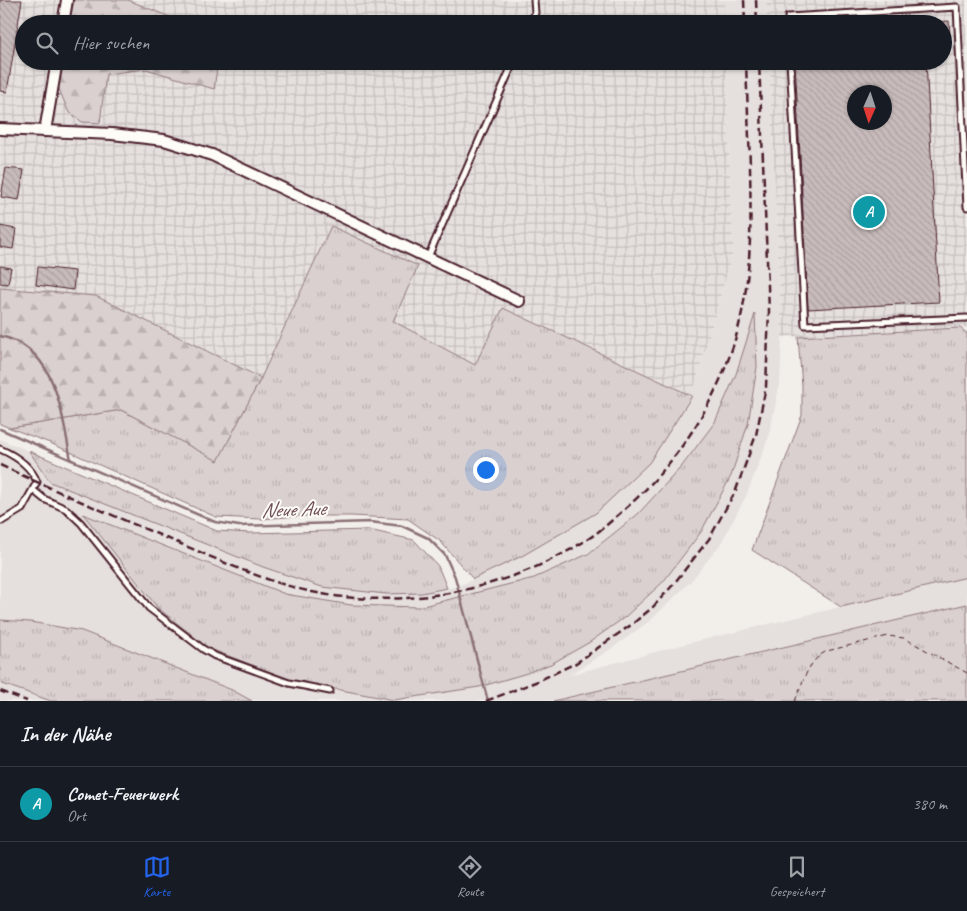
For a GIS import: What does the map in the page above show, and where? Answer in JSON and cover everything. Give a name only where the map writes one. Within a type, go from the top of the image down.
[{"type":"street","points":[[66,15],[68,0]]},
{"type":"street","points":[[45,130],[55,70]]},
{"type":"street","points":[[0,129],[112,134],[164,140],[212,154],[518,300]]},
{"type":"lane","points":[[534,0],[534,15]]},
{"type":"lane","points":[[809,15],[957,8],[967,206]]},
{"type":"lane","points":[[428,257],[510,70]]},
{"type":"lane","points":[[791,70],[805,325],[967,318]]},
{"type":"lane","points":[[0,449],[11,453],[24,463],[34,474],[37,482],[22,509],[2,521]]},
{"type":"lane","points":[[33,490],[44,499],[66,509],[81,523],[149,608],[203,649],[215,656],[290,683],[330,691]]},
{"type":"path","points":[[795,701],[809,668],[820,654],[888,636],[904,638],[967,674]]},
{"type":"shaded area","points":[[0,0],[724,0],[725,15],[15,15],[15,70],[726,70],[733,252],[692,396],[504,308],[476,365],[393,321],[417,266],[331,226],[261,378],[96,296],[0,288]]},
{"type":"shaded area","points":[[724,0],[766,0],[767,15],[725,15]]},
{"type":"shaded area","points":[[766,0],[966,0],[967,328],[782,337],[769,70],[952,70],[952,15],[767,15]]},
{"type":"shaded area","points":[[726,70],[769,70],[782,337],[780,382],[769,436],[747,494],[720,545],[691,581],[651,620],[611,649],[569,675],[689,643],[967,577],[967,604],[553,701],[0,701],[0,439],[29,451],[50,482],[263,567],[322,587],[422,593],[459,586],[522,556],[692,396],[733,252]],"holes":[[[755,316],[757,367],[748,424],[731,476],[701,532],[663,582],[625,617],[590,642],[551,664],[479,687],[394,700],[293,681],[208,648],[158,608],[84,515],[285,594],[351,605],[419,607],[534,578],[588,554],[638,514],[682,466],[715,422],[736,374]]]},
{"type":"green space","points":[[74,0],[128,0],[165,15],[71,15]]},
{"type":"green space","points":[[60,70],[138,70],[106,74],[100,123],[82,122],[68,111],[57,84]]},
{"type":"green space","points":[[149,70],[217,70],[214,89]]},
{"type":"green space","points":[[331,226],[418,266],[393,321],[475,365],[503,308],[692,396],[649,463],[596,513],[522,556],[473,579],[440,541],[408,519],[352,516],[300,516],[261,519],[216,517],[50,443],[10,428],[121,410],[218,460],[261,378]]},
{"type":"green space","points":[[0,288],[96,296],[261,378],[218,461],[121,410],[10,428],[0,424]]},
{"type":"green space","points":[[755,314],[757,367],[748,424],[731,476],[701,532],[663,582],[625,617],[590,642],[551,664],[524,674],[479,687],[394,700],[293,681],[208,648],[158,608],[83,514],[285,594],[351,605],[419,607],[534,578],[588,554],[638,514],[682,466],[715,422],[736,374]]},
{"type":"green space","points":[[960,328],[967,333],[967,577],[841,607],[752,550],[802,415],[798,337]]},
{"type":"green space","points":[[29,451],[217,531],[250,533],[369,530],[414,540],[438,566],[447,588],[422,593],[386,594],[322,587],[263,567],[50,482]]},
{"type":"green space","points":[[967,604],[967,701],[553,701]]},
{"type":"green space","points":[[0,620],[30,622],[82,631],[232,690],[252,701],[51,701],[0,683]]},
{"type":"building","points":[[0,0],[22,0],[20,15],[15,15],[15,43],[7,92],[0,91]]},
{"type":"building","points":[[795,70],[926,70],[939,302],[808,309]]},
{"type":"building","points":[[6,168],[24,170],[19,200],[1,197]]},
{"type":"building","points":[[0,226],[16,229],[13,249],[0,247]]},
{"type":"building","points":[[0,266],[11,268],[8,284],[0,283]]},
{"type":"building","points":[[38,267],[75,271],[73,290],[36,285]]},
{"type":"waterway","points":[[0,336],[19,343],[34,354],[45,368],[59,403],[71,460]]},
{"type":"waterway","name":"Neue Aue","points":[[0,429],[215,522],[239,526],[370,522],[402,526],[428,538],[445,555],[455,577],[488,701]]},
{"type":"railway","points":[[744,0],[745,15]]},
{"type":"railway","points":[[756,0],[757,15]]},
{"type":"railway","points":[[0,465],[90,506],[237,568],[315,593],[368,599],[435,595],[468,589],[500,580],[562,554],[601,530],[657,477],[691,433],[718,385],[728,359],[742,312],[750,250],[750,166],[746,70]]},
{"type":"railway","points":[[486,701],[538,681],[576,663],[652,608],[709,539],[736,490],[756,435],[766,387],[769,311],[759,70]]},
{"type":"railway","points":[[0,691],[27,701]]},
{"type":"place","name":"Comet-Feuerwerk","points":[[869,212]]}]
